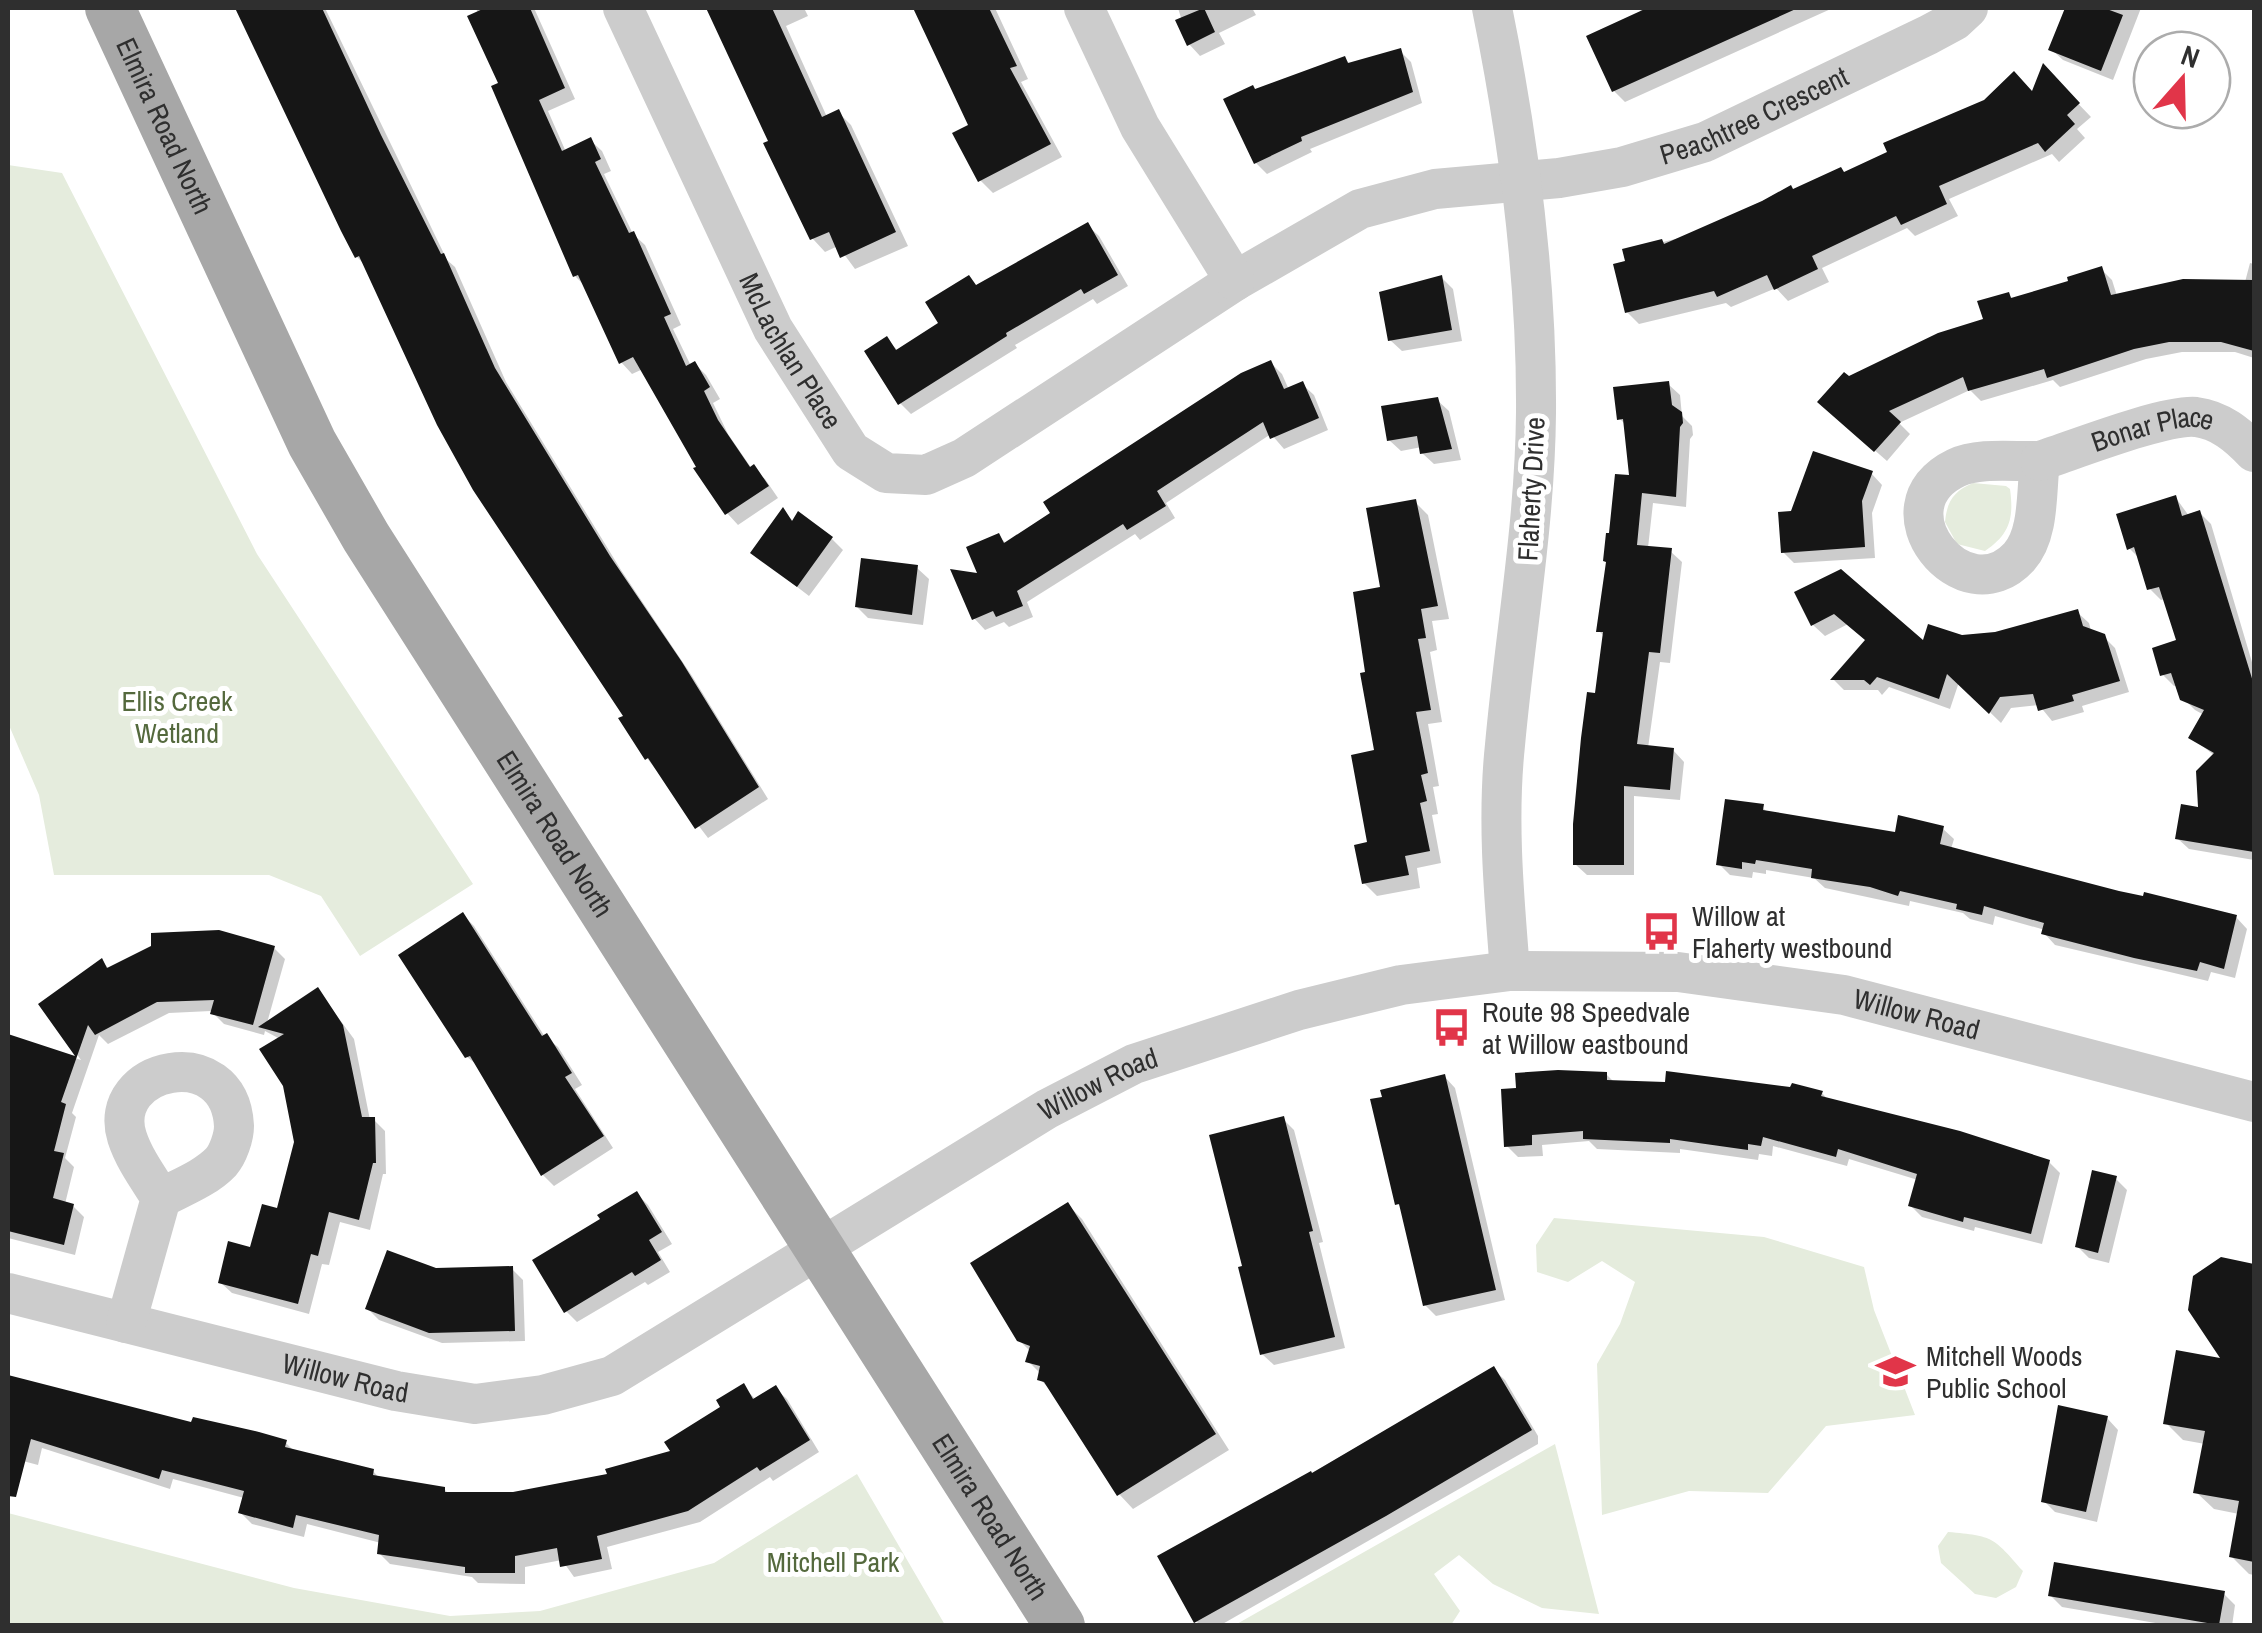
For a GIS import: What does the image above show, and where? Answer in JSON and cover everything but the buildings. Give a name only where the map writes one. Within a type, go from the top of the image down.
[{"type":"main road","name":"Elmira Road North","points":[[110,8],[312,443],[430,641],[822,1248],[1060,1626]]},
{"type":"street","name":"McLachlan Place","points":[[623,8],[773,328],[851,450],[886,473],[926,475],[964,458],[1235,281],[1360,209],[1435,188],[1521,181]]},
{"type":"street","points":[[1084,8],[1140,127],[1235,281]]},
{"type":"street","name":"Flaherty Drive","points":[[1492,8],[1521,181],[1532,288],[1536,414],[1525,590],[1504,746],[1501,824],[1510,971]]},
{"type":"street","name":"Peachtree Crescent","points":[[1521,181],[1622,167],[1704,142],[1928,36],[1968,8]]},
{"type":"street","name":"Bonar Place","points":[[2040,461],[2180,416],[2218,423],[2254,452]]},
{"type":"street","name":"Willow Road","points":[[8,1293],[396,1392],[475,1404],[544,1395],[612,1376],[1047,1109],[1134,1064],[1205,1038],[1316,1006],[1400,986],[1510,971],[1678,972],[1844,995],[2254,1102]]},
{"type":"street","points":[[126,1323],[161,1198]]},
{"type":"green space","name":"Ellis Creek Wetland","points":[[8,165],[62,173],[257,554],[473,884],[360,956],[321,896],[269,875],[54,875],[39,795],[8,723]]},
{"type":"green space","points":[[1973,483],[2010,489],[2008,524],[1985,551],[1957,544],[1945,522],[1953,498]]},
{"type":"green space","points":[[1554,1218],[1764,1237],[1864,1267],[1874,1310],[1915,1415],[1826,1426],[1768,1493],[1689,1491],[1602,1515],[1597,1364],[1620,1324],[1635,1282],[1602,1261],[1568,1282],[1537,1272],[1536,1245]]},
{"type":"green space","points":[[1555,1444],[1599,1614],[1542,1608],[1493,1584],[1459,1555],[1434,1574],[1460,1611],[1451,1625],[1235,1625]]},
{"type":"green space","name":"Mitchell Park","points":[[857,1474],[945,1625],[8,1625],[8,1513],[294,1588],[450,1616],[540,1611],[714,1563]]},
{"type":"green space","points":[[1948,1532],[1992,1540],[2023,1571],[2016,1587],[1996,1598],[1975,1594],[1941,1563],[1938,1546]]},
{"type":"place","name":"Willow at Flaherty westbound","points":[[1662,932]]},
{"type":"place","name":"Route 98 Speedvale at Willow eastbound","points":[[1452,1028]]},
{"type":"place","name":"Mitchell Woods Public School","points":[[1896,1372]]}]
